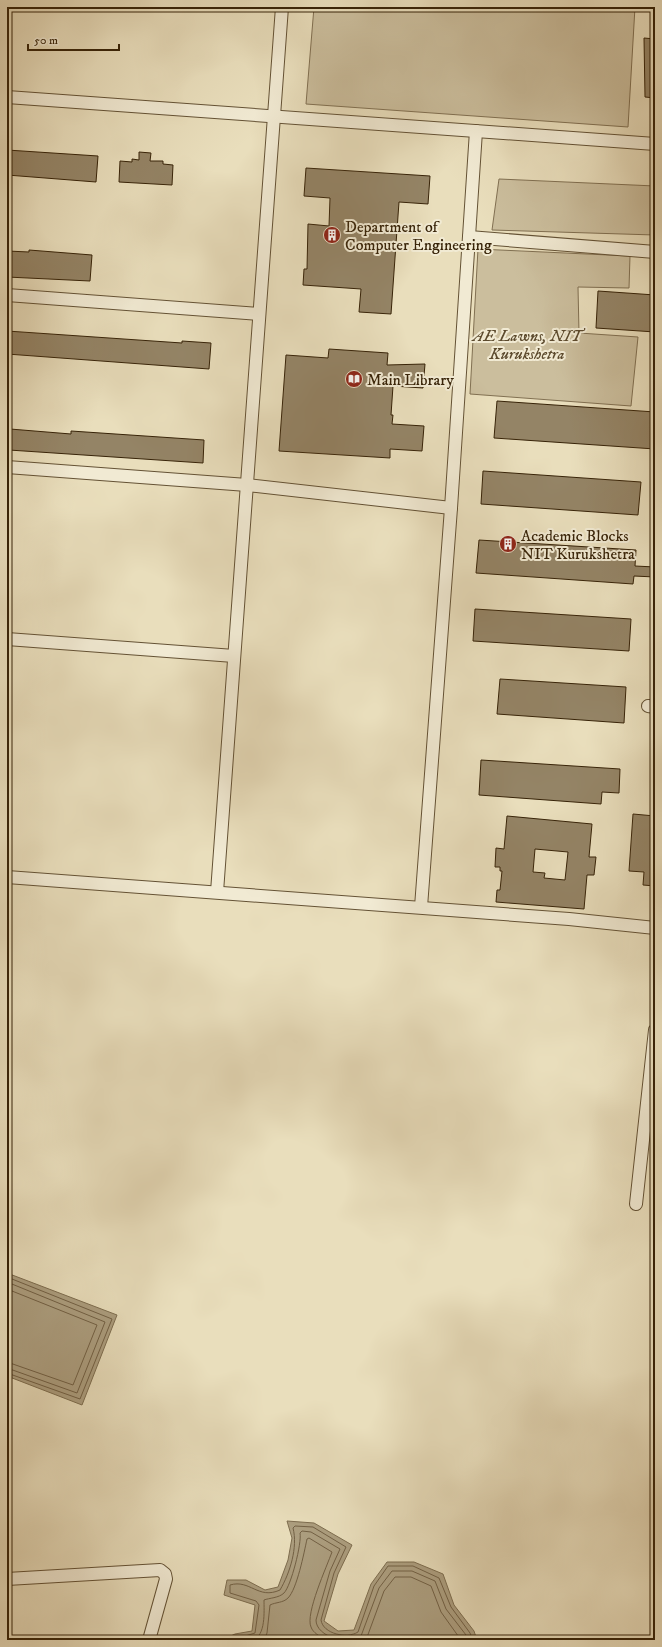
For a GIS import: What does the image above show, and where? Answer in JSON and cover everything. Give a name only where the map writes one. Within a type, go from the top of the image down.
[{"type":"street","points":[[217,892],[282,7]]},
{"type":"street","points":[[7,97],[655,144]]},
{"type":"street","points":[[421,907],[451,508],[476,131]]},
{"type":"street","points":[[469,237],[655,252]]},
{"type":"street","points":[[7,295],[259,314]]},
{"type":"street","points":[[7,467],[247,485],[451,508]]},
{"type":"street","points":[[7,639],[234,656]]},
{"type":"street","points":[[7,877],[421,907],[569,919],[655,928]]},
{"type":"street","points":[[636,1204],[655,1030]]},
{"type":"street","points":[[7,1579],[160,1570],[165,1574],[166,1579],[149,1640]]},
{"type":"green space","points":[[314,7],[635,7],[628,127],[306,104]]},
{"type":"green space","points":[[499,179],[655,186],[655,235],[492,230]]},
{"type":"green space","name":"AE Lawns, NIT Kurukshetra","points":[[478,249],[630,256],[629,288],[578,287],[579,333],[638,337],[631,406],[470,394]]},
{"type":"water","points":[[7,1273],[117,1315],[82,1405],[7,1376]]},
{"type":"water","points":[[287,1521],[314,1523],[352,1545],[338,1574],[324,1621],[338,1631],[354,1630],[371,1584],[387,1562],[414,1562],[443,1574],[454,1605],[474,1631],[477,1640],[222,1640],[235,1634],[252,1631],[255,1605],[224,1595],[227,1580],[246,1580],[265,1590],[278,1587],[288,1560],[292,1538]]},
{"type":"building","points":[[644,38],[655,39],[655,98],[645,97]]},
{"type":"building","points":[[7,150],[98,156],[96,182],[7,175]]},
{"type":"building","points":[[139,152],[151,153],[150,161],[163,161],[163,164],[173,165],[172,185],[119,182],[120,161],[132,162],[132,159],[139,160]]},
{"type":"building","name":"Department of Computer Engineering","points":[[306,168],[430,176],[428,204],[399,202],[391,314],[359,312],[361,289],[303,285],[304,269],[307,269],[308,224],[329,226],[330,198],[304,196]]},
{"type":"building","points":[[29,250],[92,255],[90,281],[7,277],[7,251],[29,252]]},
{"type":"building","points":[[598,291],[655,295],[655,332],[596,328]]},
{"type":"building","points":[[7,331],[182,343],[182,341],[211,343],[209,369],[7,354]]},
{"type":"building","points":[[329,349],[388,353],[387,365],[425,364],[423,388],[393,386],[391,415],[393,415],[392,424],[424,426],[422,451],[390,449],[390,458],[279,451],[286,355],[328,358]]},
{"type":"building","points":[[497,401],[655,412],[655,449],[494,438]]},
{"type":"building","points":[[10,429],[71,434],[71,431],[204,440],[203,463],[9,450]]},
{"type":"building","points":[[483,471],[641,482],[638,515],[481,504]]},
{"type":"building","points":[[479,540],[636,550],[635,566],[655,567],[655,577],[634,576],[633,584],[476,573]]},
{"type":"building","points":[[475,609],[631,619],[629,651],[473,641]]},
{"type":"building","points":[[500,679],[626,687],[624,723],[497,714]]},
{"type":"building","points":[[481,760],[620,769],[619,793],[602,792],[601,804],[479,795]]},
{"type":"building","points":[[633,814],[655,816],[655,886],[643,885],[644,872],[629,871]]},
{"type":"building","points":[[507,816],[592,824],[589,857],[596,857],[594,875],[587,875],[584,909],[496,902],[497,890],[500,890],[502,871],[500,871],[500,867],[495,867],[496,848],[504,849]],"holes":[[[535,849],[568,852],[565,880],[544,878],[545,873],[533,872]]]},
{"type":"place","name":"Department of Computer Engineering","points":[[332,235]]},
{"type":"place","name":"Main Library","points":[[354,379]]},
{"type":"place","name":"Academic Blocks NIT Kurukshetra","points":[[508,544]]}]
